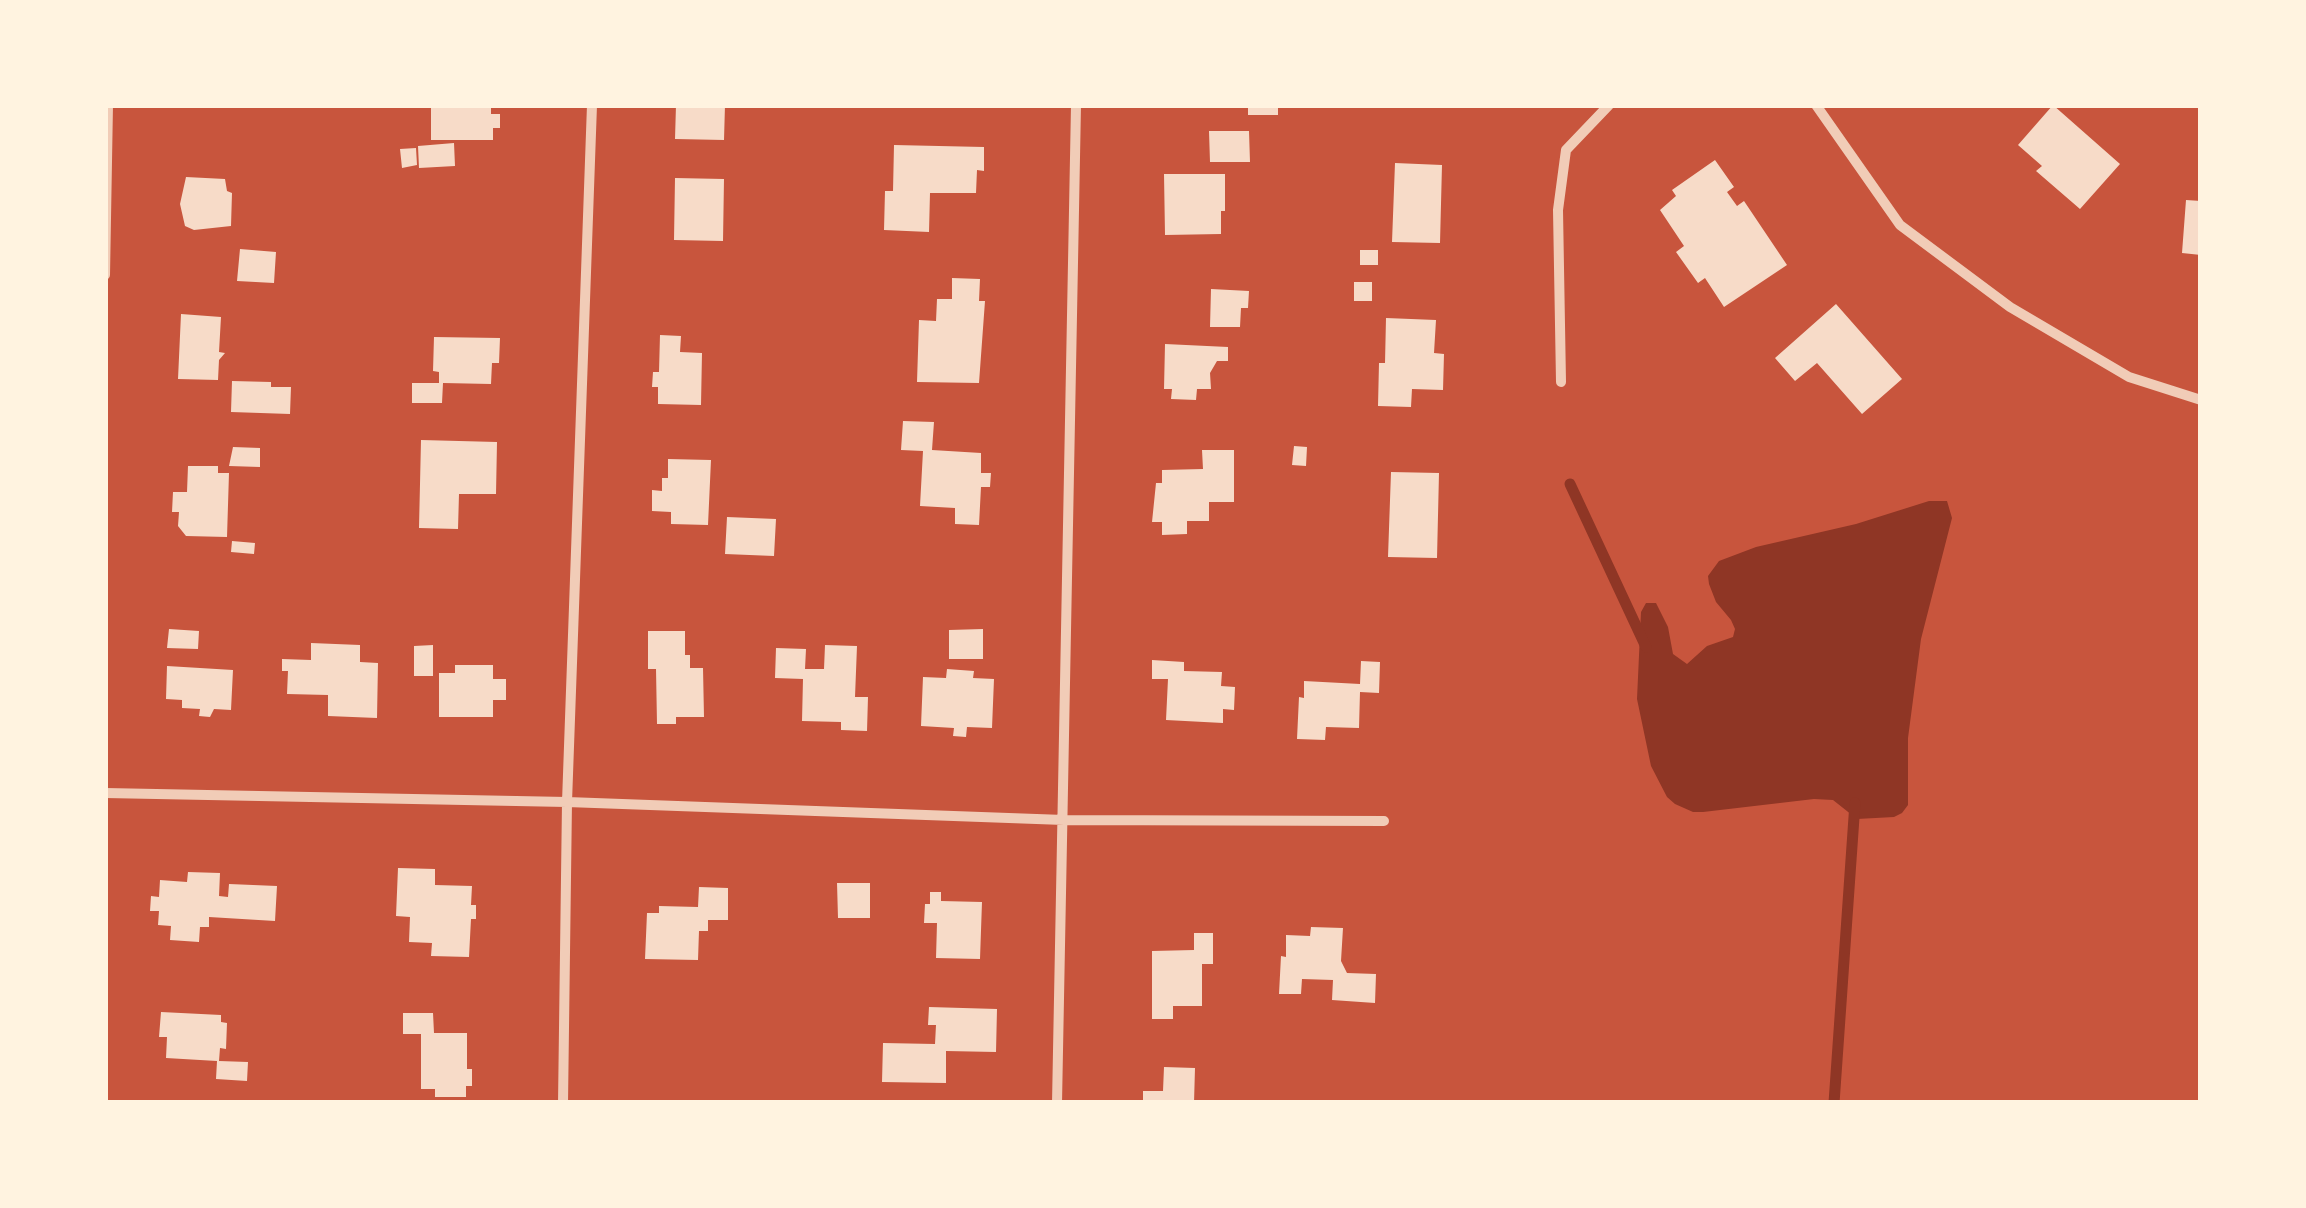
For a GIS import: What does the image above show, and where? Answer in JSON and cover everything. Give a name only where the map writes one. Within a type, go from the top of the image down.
[{"type":"street","points":[[105,276],[108,105]]},
{"type":"street","points":[[562,1103],[567,802],[592,105]]},
{"type":"street","points":[[1057,1103],[1076,105]]},
{"type":"street","points":[[1561,382],[1558,210],[1566,150],[1610,105]]},
{"type":"street","points":[[1816,105],[1900,224],[2010,306],[2129,377],[2201,400]]},
{"type":"street","points":[[105,794],[567,802],[1064,820],[1384,821]]},
{"type":"shaded area","points":[[1929,501],[1947,501],[1952,518],[1921,639],[1908,738],[1908,805],[1902,813],[1857,819],[1833,800],[1814,799],[1703,812],[1675,804],[1667,797],[1651,766],[1637,699],[1641,612],[1646,603],[1656,603],[1668,627],[1673,654],[1687,664],[1707,646],[1733,637],[1731,620],[1716,602],[1709,584],[1708,576],[1719,561],[1756,547],[1856,524]]},
{"type":"building","points":[[431,105],[491,105],[491,114],[500,114],[500,128],[493,128],[493,140],[431,140]]},
{"type":"building","points":[[676,105],[725,105],[724,140],[675,139]]},
{"type":"building","points":[[1248,105],[1278,105],[1278,115],[1248,115]]},
{"type":"building","points":[[2053,105],[2120,164],[2080,209],[2036,171],[2042,166],[2018,145]]},
{"type":"building","points":[[1209,131],[1249,131],[1250,162],[1210,162]]},
{"type":"building","points":[[454,143],[455,166],[419,168],[418,146]]},
{"type":"building","points":[[894,145],[984,147],[984,171],[977,170],[976,193],[930,193],[929,232],[884,230],[885,191],[893,191]]},
{"type":"building","points":[[416,148],[417,165],[402,168],[400,149]]},
{"type":"building","points":[[1715,160],[1734,187],[1727,192],[1737,206],[1744,201],[1787,265],[1724,307],[1705,278],[1698,283],[1676,252],[1684,246],[1660,210],[1676,196],[1672,190]]},
{"type":"building","points":[[1395,163],[1442,165],[1440,243],[1392,242]]},
{"type":"building","points":[[1164,174],[1225,174],[1221,234],[1165,235]]},
{"type":"building","points":[[186,177],[225,179],[227,191],[232,193],[231,226],[194,230],[185,226],[180,204]]},
{"type":"building","points":[[675,178],[724,179],[723,241],[674,240]]},
{"type":"building","points":[[2186,200],[2201,201],[2201,255],[2182,253]]},
{"type":"building","points":[[240,249],[276,252],[274,283],[237,281]]},
{"type":"building","points":[[1360,250],[1378,250],[1378,265],[1360,265]]},
{"type":"building","points":[[952,278],[980,279],[979,301],[985,301],[979,383],[917,382],[919,320],[936,321],[937,299],[952,299]]},
{"type":"building","points":[[1354,282],[1372,282],[1372,301],[1354,301]]},
{"type":"building","points":[[1211,289],[1249,291],[1248,308],[1241,308],[1240,327],[1210,327]]},
{"type":"building","points":[[1836,304],[1902,379],[1862,414],[1817,363],[1795,381],[1775,358]]},
{"type":"building","points":[[181,314],[221,317],[219,352],[225,353],[219,360],[218,380],[178,379]]},
{"type":"building","points":[[1386,318],[1436,320],[1434,353],[1444,354],[1443,390],[1412,389],[1411,407],[1378,406],[1379,363],[1385,363]]},
{"type":"building","points":[[660,335],[681,336],[680,352],[702,353],[701,405],[658,404],[658,387],[652,387],[653,372],[659,372]]},
{"type":"building","points":[[434,337],[500,338],[499,363],[492,363],[491,384],[443,383],[442,403],[412,403],[412,383],[439,383],[439,372],[433,371]]},
{"type":"building","points":[[1165,344],[1228,347],[1228,361],[1217,361],[1210,373],[1211,389],[1197,389],[1196,400],[1171,399],[1172,389],[1164,389]]},
{"type":"building","points":[[232,381],[291,387],[290,414],[231,412]]},
{"type":"building","points":[[903,421],[934,422],[932,450],[981,453],[981,473],[991,473],[990,487],[981,487],[979,525],[955,524],[955,508],[920,506],[923,451],[901,450]]},
{"type":"building","points":[[421,440],[497,442],[496,494],[459,494],[458,529],[419,528]]},
{"type":"building","points":[[1294,446],[1307,447],[1306,466],[1292,465]]},
{"type":"building","points":[[233,447],[260,448],[260,467],[229,466]]},
{"type":"building","points":[[1202,450],[1234,450],[1234,502],[1209,502],[1209,521],[1187,521],[1187,534],[1162,535],[1162,522],[1152,522],[1156,483],[1162,483],[1162,470],[1203,469]]},
{"type":"building","points":[[668,459],[711,460],[708,525],[671,524],[671,512],[652,511],[652,490],[662,491],[662,478],[668,478]]},
{"type":"building","points":[[188,466],[218,466],[218,473],[229,473],[227,537],[186,536],[178,526],[179,512],[172,512],[173,492],[187,492]]},
{"type":"building","points":[[1391,472],[1439,473],[1437,558],[1388,557]]},
{"type":"building","points":[[727,517],[776,519],[774,556],[725,554]]},
{"type":"building","points":[[232,541],[255,543],[254,554],[231,552]]},
{"type":"building","points":[[169,629],[199,631],[198,649],[167,648]]},
{"type":"building","points":[[983,629],[983,659],[949,659],[949,630]]},
{"type":"building","points":[[648,631],[685,631],[685,655],[690,655],[690,668],[703,668],[704,717],[676,717],[676,724],[657,724],[656,669],[648,669]]},
{"type":"building","points":[[311,643],[360,645],[360,662],[378,663],[377,718],[328,716],[328,695],[287,694],[288,671],[282,671],[282,659],[311,660]]},
{"type":"building","points":[[433,645],[433,676],[414,676],[414,646]]},
{"type":"building","points":[[825,645],[857,646],[855,697],[868,697],[867,731],[841,730],[841,722],[802,721],[803,679],[775,678],[776,648],[806,649],[805,669],[824,669]]},
{"type":"building","points":[[1152,660],[1184,662],[1184,671],[1222,672],[1221,686],[1235,687],[1234,710],[1223,709],[1223,723],[1166,720],[1168,679],[1152,679]]},
{"type":"building","points":[[1361,661],[1380,662],[1379,693],[1360,692],[1359,728],[1326,727],[1325,740],[1297,739],[1299,697],[1304,698],[1304,681],[1360,684]]},
{"type":"building","points":[[455,665],[493,665],[493,679],[506,679],[506,700],[493,700],[493,717],[439,717],[439,673],[455,673]]},
{"type":"building","points":[[167,666],[233,670],[231,710],[214,709],[210,717],[199,716],[200,709],[182,708],[182,700],[166,699]]},
{"type":"building","points":[[947,669],[974,671],[973,678],[994,679],[992,728],[967,727],[966,737],[953,736],[954,728],[921,726],[923,677],[946,678]]},
{"type":"building","points":[[398,868],[435,869],[435,885],[472,886],[471,905],[476,905],[476,919],[471,919],[469,957],[431,956],[432,943],[409,942],[410,917],[396,916]]},
{"type":"building","points":[[188,872],[220,873],[219,896],[228,897],[229,884],[277,886],[275,921],[209,917],[209,927],[200,927],[199,942],[170,940],[171,926],[158,925],[159,911],[150,911],[151,896],[159,897],[160,880],[187,882]]},
{"type":"building","points":[[837,883],[870,883],[870,918],[838,918]]},
{"type":"building","points":[[699,887],[728,888],[728,920],[708,920],[708,931],[699,931],[698,960],[645,959],[647,913],[659,913],[659,906],[698,907]]},
{"type":"building","points":[[930,892],[941,892],[941,901],[982,902],[980,959],[936,958],[937,923],[924,923]]},
{"type":"building","points":[[1311,927],[1343,928],[1341,961],[1347,973],[1376,974],[1375,1003],[1332,1000],[1333,980],[1302,979],[1301,994],[1279,994],[1286,935],[1310,936]]},
{"type":"building","points":[[1194,933],[1213,933],[1213,964],[1202,964],[1202,1006],[1173,1006],[1173,1019],[1152,1019],[1152,951],[1194,950]]},
{"type":"building","points":[[929,1007],[997,1009],[996,1052],[946,1051],[946,1083],[882,1082],[883,1043],[935,1044],[936,1025],[928,1025]]},
{"type":"building","points":[[161,1012],[221,1015],[221,1022],[227,1023],[226,1049],[220,1048],[219,1061],[248,1062],[247,1081],[216,1079],[217,1061],[166,1058],[167,1037],[159,1037]]},
{"type":"building","points":[[403,1013],[433,1013],[434,1033],[467,1033],[467,1069],[472,1069],[472,1086],[466,1086],[466,1097],[435,1097],[435,1089],[421,1089],[421,1034],[403,1034]]},
{"type":"building","points":[[1164,1067],[1195,1068],[1194,1103],[1143,1103],[1143,1091],[1163,1091]]},
{"type":"waterway","points":[[1570,484],[1646,647]]},
{"type":"waterway","points":[[1834,1103],[1855,803]]}]
